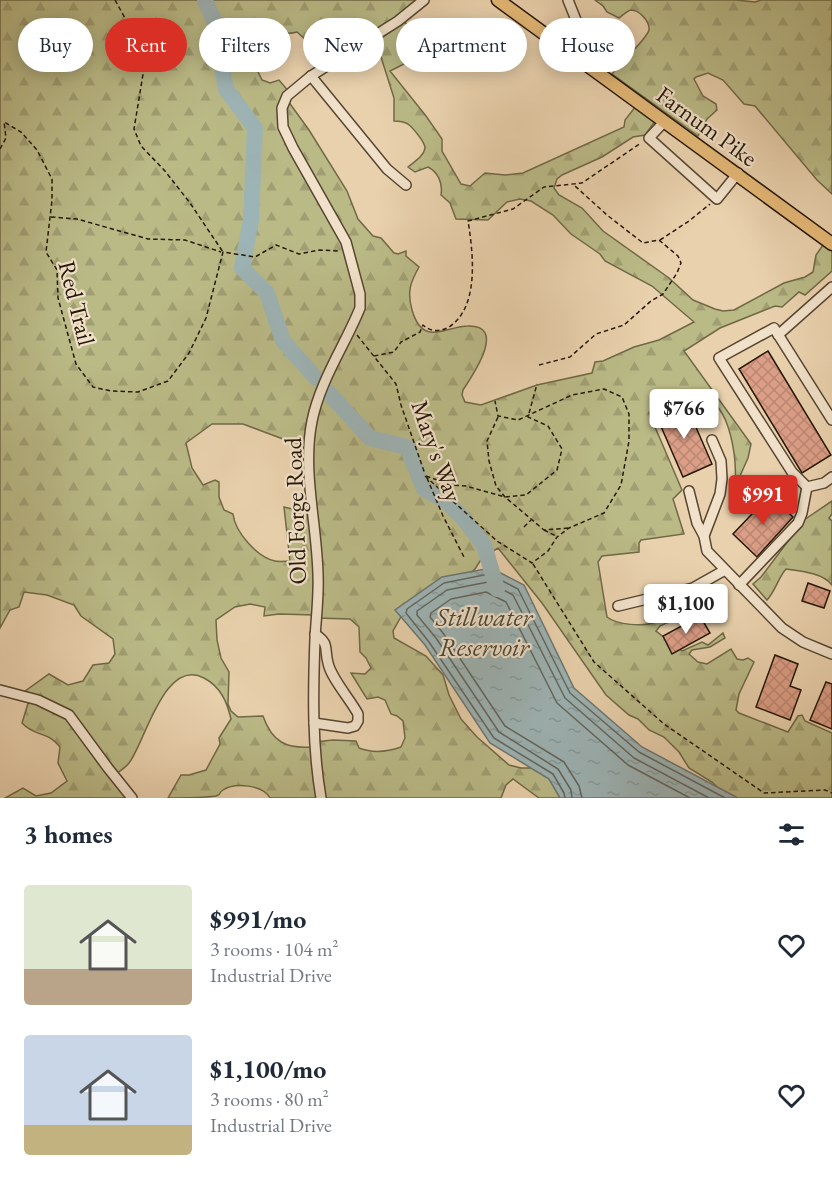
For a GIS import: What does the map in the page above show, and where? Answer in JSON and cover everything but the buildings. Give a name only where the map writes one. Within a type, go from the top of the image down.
[{"type":"main road","name":"Farnum Pike","points":[[498,0],[539,30]]},
{"type":"main road","name":"Farnum Pike","points":[[596,72],[738,173],[832,244]]},
{"type":"street","name":"Old Forge Road","points":[[321,798],[314,723],[318,576],[308,444],[312,419],[320,394],[360,308],[360,294],[350,252],[343,235],[293,148],[283,127],[282,108],[284,101],[311,76],[398,21],[424,0]]},
{"type":"street","points":[[568,0],[575,18]]},
{"type":"street","points":[[311,76],[387,169],[406,185]]},
{"type":"street","points":[[665,122],[649,138],[717,199],[738,173]]},
{"type":"street","points":[[778,336],[832,287]]},
{"type":"street","points":[[807,487],[792,472],[719,358],[774,328],[832,420]]},
{"type":"street","points":[[704,536],[720,494],[722,479],[721,461],[712,440]]},
{"type":"street","points":[[807,487],[824,483],[832,477]]},
{"type":"street","points":[[739,585],[798,523],[807,487]]},
{"type":"street","points":[[689,491],[707,551],[783,628],[803,642],[832,654]]},
{"type":"street","points":[[618,606],[693,588],[725,570]]},
{"type":"street","points":[[314,723],[348,728],[355,726],[358,721],[358,714],[328,662],[324,640],[315,634]]},
{"type":"street","points":[[314,662],[328,662]]},
{"type":"street","points":[[0,690],[38,700],[69,715],[132,798]]},
{"type":"path","points":[[115,0],[146,57],[135,129],[141,146],[190,202],[223,252]]},
{"type":"path","name":"Red Trail","points":[[0,149],[6,138],[4,122],[21,132],[37,150],[52,179],[46,252],[57,270],[58,298],[76,364],[93,387],[111,392],[138,392],[168,381],[189,353],[206,318],[223,252]]},
{"type":"path","points":[[374,356],[394,352],[401,342],[420,332],[423,325],[431,330],[442,331],[456,321],[468,300],[471,286],[473,257],[468,221],[513,209],[544,187],[582,183],[649,138]]},
{"type":"path","points":[[574,185],[643,243],[659,240],[689,221],[717,199]]},
{"type":"path","points":[[50,217],[77,219],[148,239],[185,240],[223,252],[255,257],[276,245],[299,254],[319,250],[350,252]]},
{"type":"path","points":[[539,365],[570,357],[596,334],[624,325],[651,301],[663,294],[681,263],[678,256],[659,240]]},
{"type":"path","name":"Mary's Way","points":[[351,329],[396,384],[425,476],[465,559]]},
{"type":"path","points":[[528,417],[537,384]]},
{"type":"path","points":[[498,416],[518,420],[572,395],[604,389],[622,397],[629,414],[629,441],[621,485],[604,513],[569,528],[557,537],[548,551],[532,563]]},
{"type":"path","points":[[495,401],[498,416],[487,441],[489,461],[496,486],[505,497],[544,530],[557,537]]},
{"type":"path","points":[[425,476],[451,485],[466,486],[505,497],[526,495],[557,470],[562,448],[548,426],[528,417]]},
{"type":"path","points":[[425,476],[497,541],[532,563],[594,662],[664,724],[764,794],[825,790],[832,793]]},
{"type":"path","points":[[524,528],[531,519]]},
{"type":"path","points":[[544,530],[569,528]]},
{"type":"green space","points":[[0,0],[419,0],[384,26],[384,18],[303,18],[303,37],[297,32],[291,33],[291,18],[199,18],[199,72],[258,72],[262,80],[270,83],[279,80],[290,93],[288,101],[347,191],[358,219],[373,236],[381,238],[394,253],[406,251],[406,256],[419,267],[412,283],[410,298],[412,310],[422,329],[436,332],[468,326],[480,328],[485,334],[484,352],[463,390],[462,395],[465,402],[481,405],[537,385],[592,373],[595,362],[659,340],[694,322],[652,286],[605,261],[600,254],[571,234],[553,215],[531,201],[520,199],[507,202],[488,220],[456,219],[450,203],[441,195],[440,182],[435,172],[428,167],[415,172],[408,167],[423,154],[425,148],[418,135],[408,124],[394,121],[394,98],[384,67],[384,36],[396,28],[396,68],[390,71],[442,139],[442,151],[461,184],[470,186],[485,173],[505,175],[523,173],[624,127],[625,120],[636,106],[656,120],[645,135],[633,137],[602,157],[562,175],[557,179],[554,188],[559,195],[582,208],[603,231],[669,278],[693,300],[723,311],[734,310],[784,283],[805,277],[813,272],[816,255],[823,245],[832,251],[832,271],[805,295],[799,292],[782,307],[775,306],[720,328],[684,351],[751,444],[748,458],[735,487],[735,463],[730,435],[720,410],[712,401],[702,396],[689,396],[649,413],[682,490],[673,499],[684,534],[641,540],[639,552],[602,556],[598,562],[607,617],[611,620],[630,624],[655,622],[681,607],[683,615],[660,626],[656,631],[682,651],[702,642],[708,645],[723,633],[725,638],[710,647],[692,650],[689,654],[698,662],[707,664],[731,649],[737,659],[748,658],[754,662],[739,694],[736,710],[739,713],[788,732],[798,716],[802,715],[805,721],[832,733],[832,798],[734,798],[726,796],[712,782],[689,768],[679,752],[664,737],[649,730],[606,695],[542,603],[498,548],[482,558],[467,576],[402,615],[393,631],[394,638],[426,656],[443,675],[449,695],[461,719],[477,737],[509,765],[521,768],[540,768],[567,798],[539,798],[513,779],[506,785],[501,798],[270,798],[255,788],[234,786],[223,790],[216,796],[168,798],[181,775],[206,770],[220,744],[219,738],[231,719],[219,690],[204,678],[190,675],[178,680],[167,690],[129,763],[114,775],[132,798],[5,798],[23,788],[36,796],[51,793],[67,781],[58,763],[60,747],[51,738],[22,723],[30,697],[21,694],[49,674],[68,685],[83,681],[93,665],[109,663],[115,654],[113,639],[81,616],[74,605],[47,595],[24,592],[19,607],[10,610],[0,628]],"holes":[[[212,424],[243,424],[291,442],[308,445],[312,506],[292,509],[284,507],[290,561],[268,559],[254,549],[242,536],[233,514],[224,510],[219,497],[219,482],[215,480],[203,485],[192,468],[186,443]],[[250,604],[265,607],[264,616],[314,615],[316,618],[350,619],[359,627],[360,652],[371,668],[365,674],[351,673],[367,699],[378,697],[385,700],[391,714],[403,721],[405,738],[401,747],[385,751],[364,750],[359,748],[356,741],[333,740],[315,742],[313,747],[295,747],[276,738],[263,716],[238,717],[231,711],[228,704],[229,672],[221,658],[216,620],[235,607]]]},
{"type":"green space","points":[[595,0],[755,2],[761,0],[832,0],[832,194],[817,180],[755,106],[744,104],[723,80],[708,73],[694,79],[703,96],[716,104],[717,110],[707,119],[698,136],[612,74],[614,72],[635,72],[635,49],[644,39],[649,27],[646,20],[637,12],[631,10],[619,18],[607,12]]},
{"type":"green space","points":[[832,501],[832,514],[829,518],[832,521],[832,585],[817,575],[786,569],[767,600],[753,584],[761,577],[804,520]]},
{"type":"water","name":"Stillwater Reservoir","points":[[491,568],[524,585],[574,688],[642,747],[738,798],[560,798],[549,779],[490,743],[425,645],[395,610],[442,577]]},
{"type":"waterway","points":[[205,1],[214,20],[226,89],[255,128],[251,220],[242,268],[267,293],[283,341],[316,378]]},
{"type":"waterway","points":[[328,392],[370,438],[407,447],[424,489],[446,501],[464,519],[484,545],[497,589]]}]
